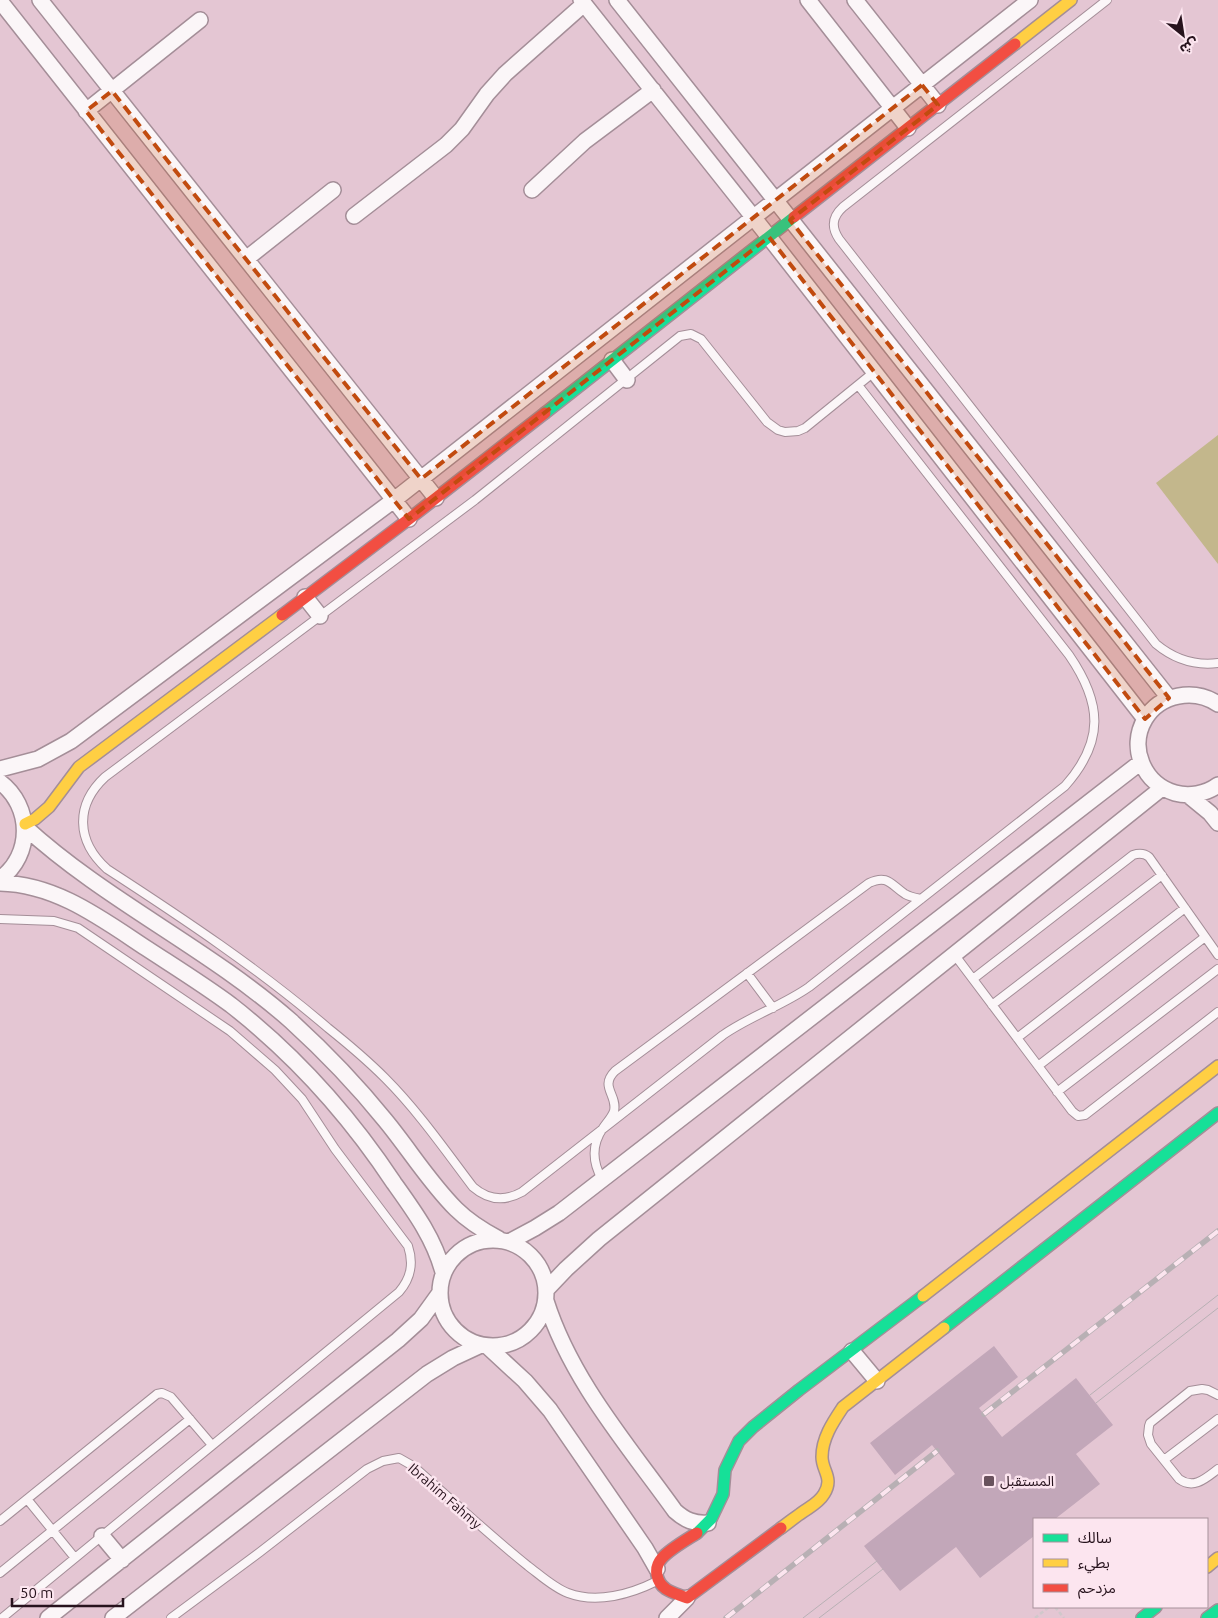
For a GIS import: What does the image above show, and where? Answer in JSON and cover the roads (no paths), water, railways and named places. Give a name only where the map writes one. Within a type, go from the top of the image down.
[{"type":"main road","points":[[25,825],[47,811],[66,781],[79,768],[409,519],[1071,0]]},
{"type":"main road","points":[[1218,1066],[753,1427],[739,1441],[729,1459],[725,1470],[723,1494],[708,1523],[661,1559],[658,1574],[660,1584],[667,1590],[687,1598],[802,1512],[811,1508],[820,1500],[826,1489],[828,1476],[822,1461],[824,1441],[843,1407],[1218,1113]]},
{"type":"main road","points":[[1208,1566],[1218,1558]]},
{"type":"main road","points":[[1142,1618],[1155,1608]]},
{"type":"main road","points":[[1207,1618],[1218,1610]]},
{"type":"street","points":[[40,0],[436,498]]},
{"type":"street","points":[[617,0],[1169,698]]},
{"type":"street","points":[[808,0],[908,128]]},
{"type":"street","points":[[856,0],[938,105]]},
{"type":"street","points":[[0,769],[38,759],[72,741],[394,500],[1030,0]]},
{"type":"street","points":[[0,1],[409,519]]},
{"type":"street","points":[[354,216],[446,144],[466,124],[499,80],[583,2],[769,237],[1144,720]]},
{"type":"street","points":[[86,111],[200,20]]},
{"type":"street","points":[[532,190],[585,141],[653,90]]},
{"type":"street","points":[[246,259],[333,190]]},
{"type":"street","points":[[612,360],[627,380]]},
{"type":"street","points":[[305,597],[320,616]]},
{"type":"street","points":[[1218,703],[1202,696],[1185,694],[1169,698],[1155,707],[1144,720],[1139,733],[1138,748],[1140,762],[1153,781],[1162,788],[1188,795],[1202,793],[1218,785]]},
{"type":"street","points":[[1140,762],[547,1221],[504,1240],[485,1240],[472,1243],[460,1250],[450,1260],[443,1272],[439,1294],[441,1308],[447,1321],[456,1332],[468,1340],[484,1345],[501,1345],[514,1342],[526,1335],[538,1320],[546,1295],[566,1269],[599,1239],[1162,788]]},
{"type":"street","points":[[0,782],[15,797],[23,814],[25,825],[23,844],[17,860],[11,869],[0,879]]},
{"type":"street","points":[[1188,795],[1210,813],[1218,823]]},
{"type":"street","points":[[25,825],[47,846],[96,884],[224,968],[289,1020],[330,1058],[367,1099],[457,1210],[477,1226],[519,1246],[535,1260],[543,1274],[546,1295],[566,1350],[582,1380],[675,1511],[687,1520],[708,1523]]},
{"type":"street","points":[[0,883],[39,888],[95,914],[209,989],[272,1040],[311,1077],[364,1138],[423,1224],[436,1250],[443,1272]]},
{"type":"street","points":[[48,1618],[410,1330],[431,1307],[439,1294]]},
{"type":"street","points":[[484,1345],[520,1376],[550,1410],[645,1548],[658,1574]]},
{"type":"street","points":[[113,1618],[427,1374],[453,1358],[484,1345]]},
{"type":"street","points":[[852,1351],[877,1381]]},
{"type":"street","points":[[102,1536],[122,1560]]},
{"type":"street","points":[[667,1618],[687,1598]]},
{"type":"lane","points":[[1106,0],[843,206],[835,216],[833,228],[839,240],[1156,644],[1165,652],[1186,661],[1203,664],[1218,663]]},
{"type":"lane","points":[[858,385],[1069,655],[1085,681],[1095,710],[1091,744],[1085,759],[1066,786],[809,986],[785,1002],[747,1020],[723,1035],[529,1187],[514,1196],[496,1199],[480,1193],[405,1099],[352,1048],[250,965],[186,920],[107,869],[91,852],[84,835],[83,817],[90,795],[106,776],[475,500],[680,336],[691,334],[704,343],[767,422],[784,432],[798,431],[804,428],[874,372]]},
{"type":"lane","points":[[972,979],[1133,855],[1138,854],[1146,855],[1162,875],[1218,955]]},
{"type":"lane","points":[[992,1005],[1162,875]]},
{"type":"lane","points":[[602,1179],[594,1158],[596,1143],[614,1111],[614,1101],[608,1086],[611,1075],[874,880],[880,879],[892,882],[907,895],[921,899]]},
{"type":"lane","points":[[1017,1038],[1185,908]]},
{"type":"lane","points":[[0,919],[54,921],[78,928],[246,1043],[302,1099],[334,1149],[408,1246],[412,1266],[410,1276],[399,1292],[2,1618]]},
{"type":"lane","points":[[1038,1066],[1205,937]]},
{"type":"lane","points":[[954,954],[1074,1114],[1078,1116],[1085,1115],[1218,1012]]},
{"type":"lane","points":[[1058,1092],[1218,969]]},
{"type":"lane","points":[[747,973],[773,1008]]},
{"type":"lane","points":[[1218,1395],[1202,1389],[1190,1391],[1150,1423],[1148,1430],[1149,1440],[1179,1480],[1188,1484],[1198,1483],[1218,1469]]},
{"type":"lane","points":[[0,1521],[157,1394],[162,1393],[171,1397],[212,1446]]},
{"type":"lane","points":[[0,1572],[190,1419]]},
{"type":"lane","points":[[1164,1460],[1218,1419]]},
{"type":"lane","name":"Ibrahim Fahmy","points":[[171,1618],[367,1469],[383,1461],[399,1458],[413,1466],[492,1538],[549,1582],[568,1593],[584,1596],[616,1596],[631,1592],[658,1574]]},
{"type":"lane","points":[[27,1498],[76,1558]]},
{"type":"tram line","points":[[1090,1395],[1218,1295]]},
{"type":"tram line","points":[[1096,1403],[1218,1308]]},
{"type":"tram line","points":[[803,1618],[877,1561]]},
{"type":"tram line","points":[[819,1618],[883,1569]]},
{"type":"railway","points":[[984,1414],[1218,1231]]},
{"type":"railway","points":[[726,1618],[937,1451]]},
{"type":"place","name":"المستقبل","points":[[989,1481]]}]
